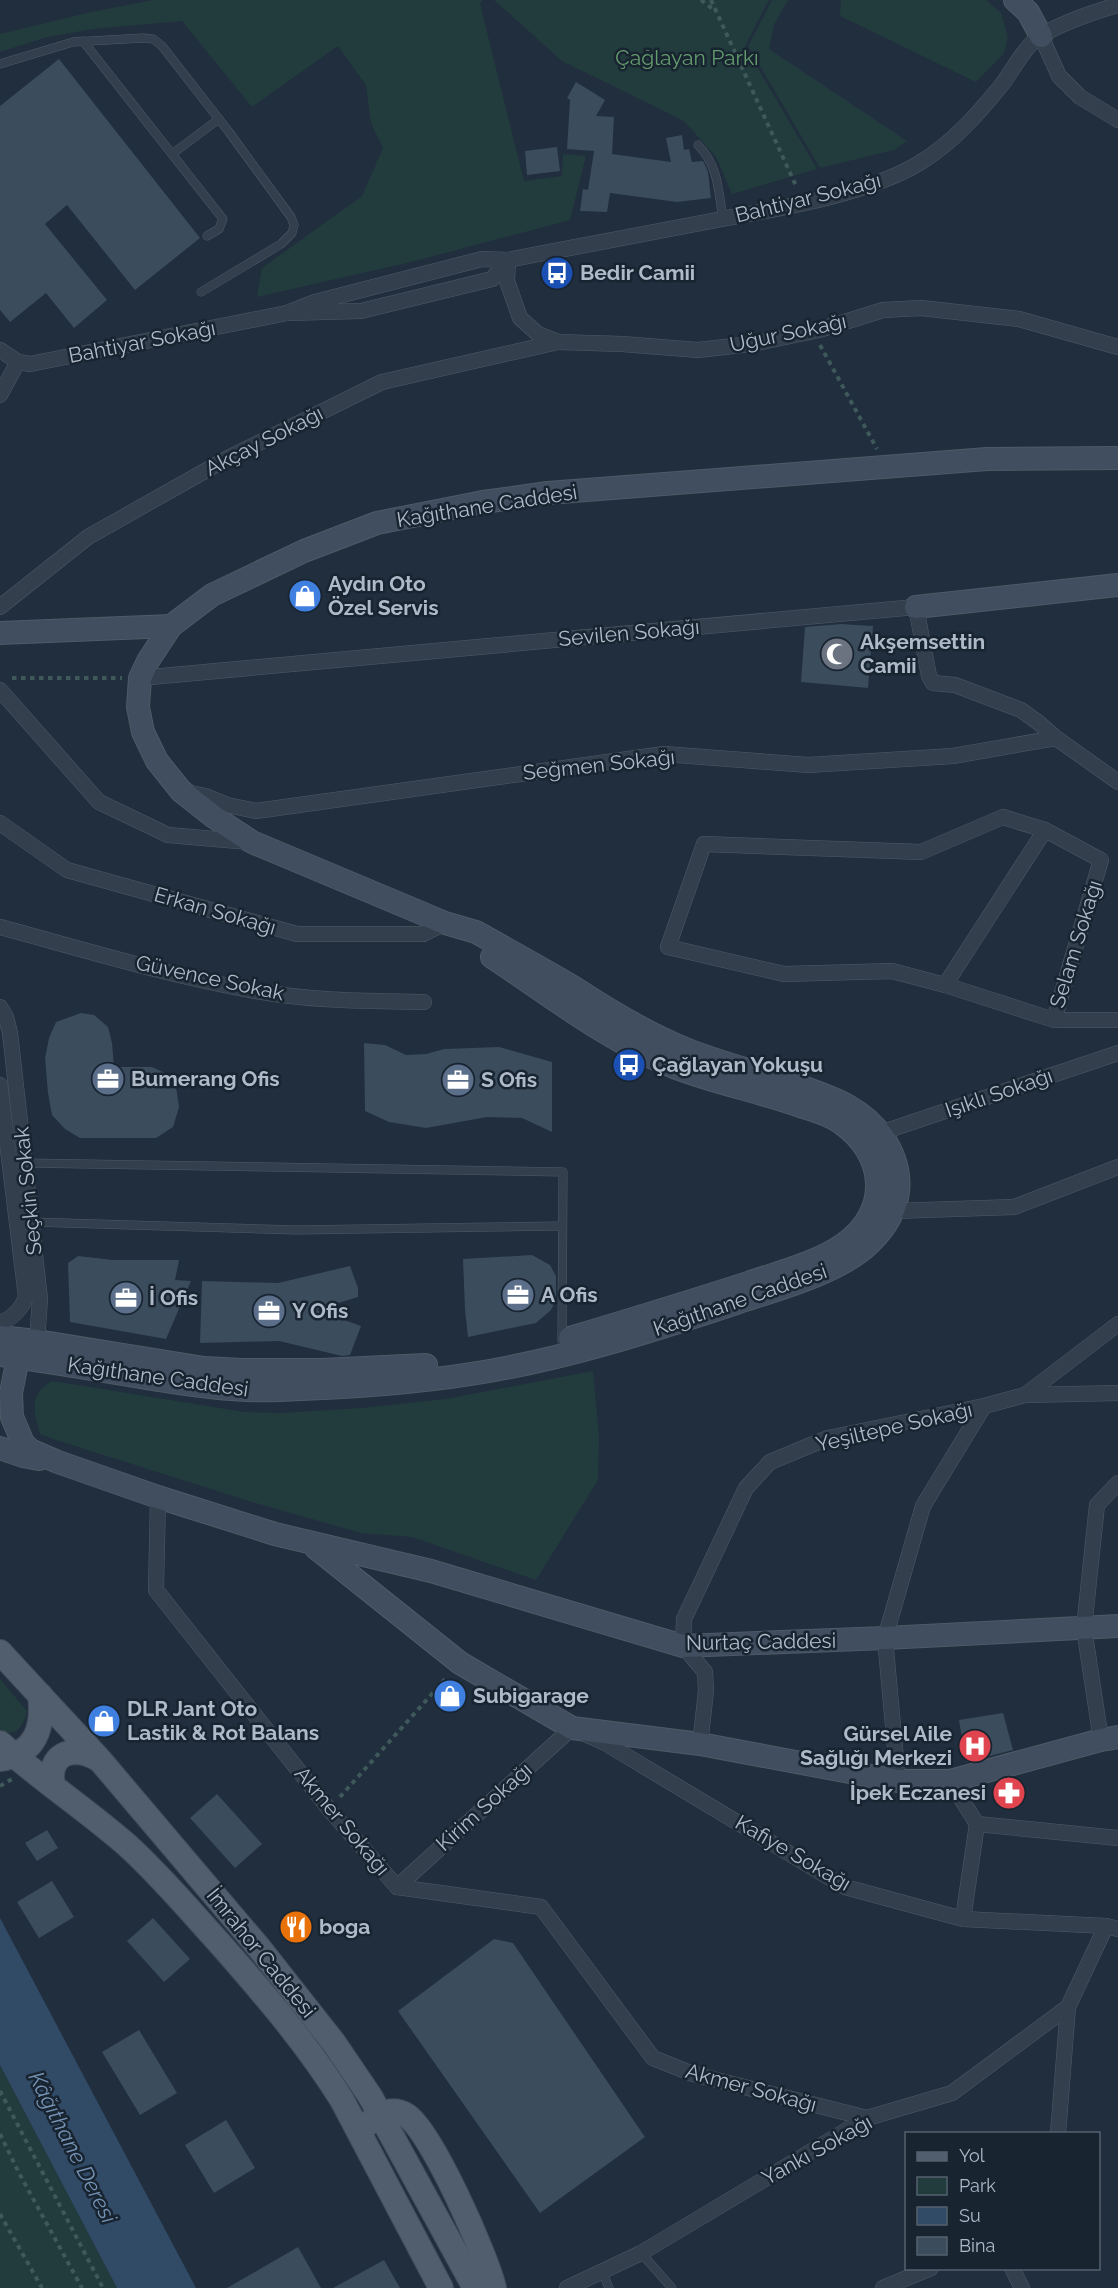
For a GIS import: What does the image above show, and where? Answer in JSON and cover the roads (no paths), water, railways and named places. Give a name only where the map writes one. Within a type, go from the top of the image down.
[{"type":"main road","points":[[1015,0],[1028,12],[1041,36]]},
{"type":"main road","points":[[1037,0],[1041,36]]},
{"type":"main road","name":"Kağıthane Caddesi","points":[[987,459],[1030,444],[1118,442]]},
{"type":"main road","name":"Kağıthane Caddesi","points":[[0,1337],[204,1368],[268,1371],[411,1367],[563,1348],[644,1333],[776,1290],[840,1264],[868,1245],[883,1210],[898,1191],[897,1170],[891,1150],[872,1138],[854,1109],[837,1100],[681,1048],[610,1012],[476,932],[445,923],[252,842],[214,817],[181,791],[158,761],[143,732],[138,707],[140,678],[148,661],[171,626],[212,595],[304,551],[377,523],[483,502],[548,493],[987,459],[1118,458]]},
{"type":"main road","name":"Sevilen Sokağı","points":[[916,607],[1118,585]]},
{"type":"main road","points":[[0,633],[171,626]]},
{"type":"main road","points":[[36,1341],[9,1356],[5,1402],[23,1443],[30,1450],[58,1462]]},
{"type":"main road","name":"Kağıthane Caddesi","points":[[9,1356],[203,1387],[278,1390],[390,1384],[460,1376],[563,1348]]},
{"type":"main road","points":[[0,1448],[23,1456],[58,1462]]},
{"type":"main road","name":"Nurtaç Caddesi","points":[[58,1462],[158,1497],[310,1544],[431,1571],[683,1646],[1118,1626]]},
{"type":"main road","points":[[310,1544],[460,1663],[572,1728],[700,1744],[898,1781],[950,1781],[1110,1739]]},
{"type":"main road","points":[[401,1616],[380,1582],[383,1567],[402,1564]]},
{"type":"main road","name":"İmrahor Caddesi","points":[[0,1652],[99,1759],[260,1949],[352,2068],[380,2114],[475,2288]]},
{"type":"main road","points":[[4,1753],[34,1740],[39,1732],[42,1711],[40,1695]]},
{"type":"main road","points":[[53,1786],[51,1776],[53,1768],[58,1760],[71,1750],[99,1759]]},
{"type":"main road","name":"İmrahor Caddesi","points":[[4,1753],[53,1786],[105,1826],[163,1879],[290,2026],[325,2072],[361,2135],[441,2288]]},
{"type":"main road","points":[[361,2135],[380,2114],[403,2113],[409,2116],[423,2133],[461,2205],[494,2288]]},
{"type":"street","name":"Bahtiyar Sokağı","points":[[287,314],[315,302],[482,259],[508,260],[804,203],[891,177],[921,163],[972,120],[1041,36],[1118,4]]},
{"type":"street","points":[[1041,36],[1059,76],[1080,97],[1118,120]]},
{"type":"street","name":"Bahtiyar Sokağı","points":[[6,357],[30,364],[287,314],[361,310],[492,279],[508,260]]},
{"type":"street","name":"Uğur Sokağı","points":[[508,260],[507,281],[520,318],[538,334],[558,342],[698,350],[751,344],[883,310],[921,308],[1019,319],[1118,347]]},
{"type":"street","name":"Akçay Sokağı","points":[[0,607],[88,537],[228,458],[382,382],[558,342]]},
{"type":"street","points":[[0,395],[6,357]]},
{"type":"street","points":[[916,607],[929,676],[933,682],[955,685],[1021,710],[1118,782]]},
{"type":"street","name":"Sevilen Sokağı","points":[[140,678],[916,607]]},
{"type":"street","points":[[0,690],[99,801],[168,835],[252,842]]},
{"type":"street","name":"Seğmen Sokağı","points":[[181,791],[205,795],[227,806],[256,811],[664,754],[808,765],[953,756],[1056,738]]},
{"type":"street","points":[[945,985],[1045,830],[1003,817],[921,852],[704,844],[668,947],[784,974],[892,971],[945,985],[1054,1020],[1118,1020]]},
{"type":"street","name":"Erkan Sokağı","points":[[0,823],[67,870],[297,934],[423,934],[445,923]]},
{"type":"street","name":"Selam Sokağı","points":[[1045,830],[1101,860],[1054,1020]]},
{"type":"street","name":"Güvence Sokak","points":[[0,927],[148,967],[257,991],[333,1000],[424,1002]]},
{"type":"street","name":"Seçkin Sokak","points":[[0,1007],[6,1017],[10,1033],[26,1297],[18,1311],[0,1323]]},
{"type":"street","name":"Işıklı Sokağı","points":[[872,1138],[1118,1053]]},
{"type":"street","name":"Seçkin Sokak","points":[[0,1085],[31,1222],[40,1299],[36,1341]]},
{"type":"street","points":[[883,1210],[1014,1207],[1118,1167]]},
{"type":"street","points":[[1025,1395],[1118,1324]]},
{"type":"street","name":"Yeşiltepe Sokağı","points":[[683,1646],[684,1619],[746,1488],[770,1462],[828,1438],[984,1406],[1025,1395],[1118,1393]]},
{"type":"street","points":[[898,1781],[885,1638],[923,1506],[984,1406]]},
{"type":"street","points":[[1110,1739],[1084,1628],[1097,1505],[1118,1484]]},
{"type":"street","name":"Akmer Sokağı","points":[[158,1497],[156,1590],[329,1809],[397,1887],[542,1907],[653,2058],[693,2074],[867,2118]]},
{"type":"street","points":[[683,1646],[705,1672],[706,1691],[700,1744]]},
{"type":"street","name":"Kirim Sokağı","points":[[397,1887],[572,1728]]},
{"type":"street","name":"Kafiye Sokağı","points":[[572,1728],[605,1743],[846,1887],[963,1919],[1112,1927]]},
{"type":"street","points":[[950,1781],[977,1824],[963,1919]]},
{"type":"street","points":[[977,1824],[1118,1838]]},
{"type":"street","name":"Yankı Sokağı","points":[[567,2288],[641,2253],[867,2118],[952,2093],[1068,2007],[1112,1927]]},
{"type":"street","points":[[1058,2132],[1068,2007]]},
{"type":"street","points":[[886,2288],[926,2270]]},
{"type":"street","points":[[1013,2270],[1022,2288]]},
{"type":"lane","points":[[0,64],[73,42],[143,38],[153,39],[162,46],[219,119],[291,217],[294,225],[292,233],[280,244],[201,292]]},
{"type":"lane","points":[[83,41],[223,219],[219,229],[207,236]]},
{"type":"lane","points":[[172,154],[219,119]]},
{"type":"lane","points":[[698,145],[709,156],[716,173],[723,219]]},
{"type":"lane","points":[[17,1163],[563,1172],[563,1348]]},
{"type":"lane","points":[[31,1222],[296,1230],[562,1226]]},
{"type":"lane","points":[[641,2253],[672,2288]]},
{"type":"lane","points":[[602,2271],[609,2288]]},
{"type":"water","name":"Kâğıthane Deresi","points":[[0,1918],[196,2288],[117,2288],[0,2065]]},
{"type":"place","name":"Bedir Camii","points":[[557,273]]},
{"type":"place","name":"Aydın Oto Özel Servis","points":[[305,596]]},
{"type":"place","name":"Akşemsettin Camii","points":[[837,654]]},
{"type":"place","name":"Çağlayan Yokuşu","points":[[629,1065]]},
{"type":"place","name":"Bumerang Ofis","points":[[108,1079]]},
{"type":"place","name":"S Ofis","points":[[458,1080]]},
{"type":"place","name":"A Ofis","points":[[518,1295]]},
{"type":"place","name":"İ Ofis","points":[[126,1298]]},
{"type":"place","name":"Y Ofis","points":[[269,1311]]},
{"type":"place","name":"Subigarage","points":[[450,1696]]},
{"type":"place","name":"DLR Jant Oto Lastik & Rot Balans","points":[[104,1721]]},
{"type":"place","name":"Gürsel Aile Sağlığı Merkezi","points":[[975,1746]]},
{"type":"place","name":"İpek Eczanesi","points":[[1009,1793]]},
{"type":"place","name":"boga","points":[[296,1927]]},
{"type":"park label","name":"Çağlayan Parkı","points":[[687,58]]}]
